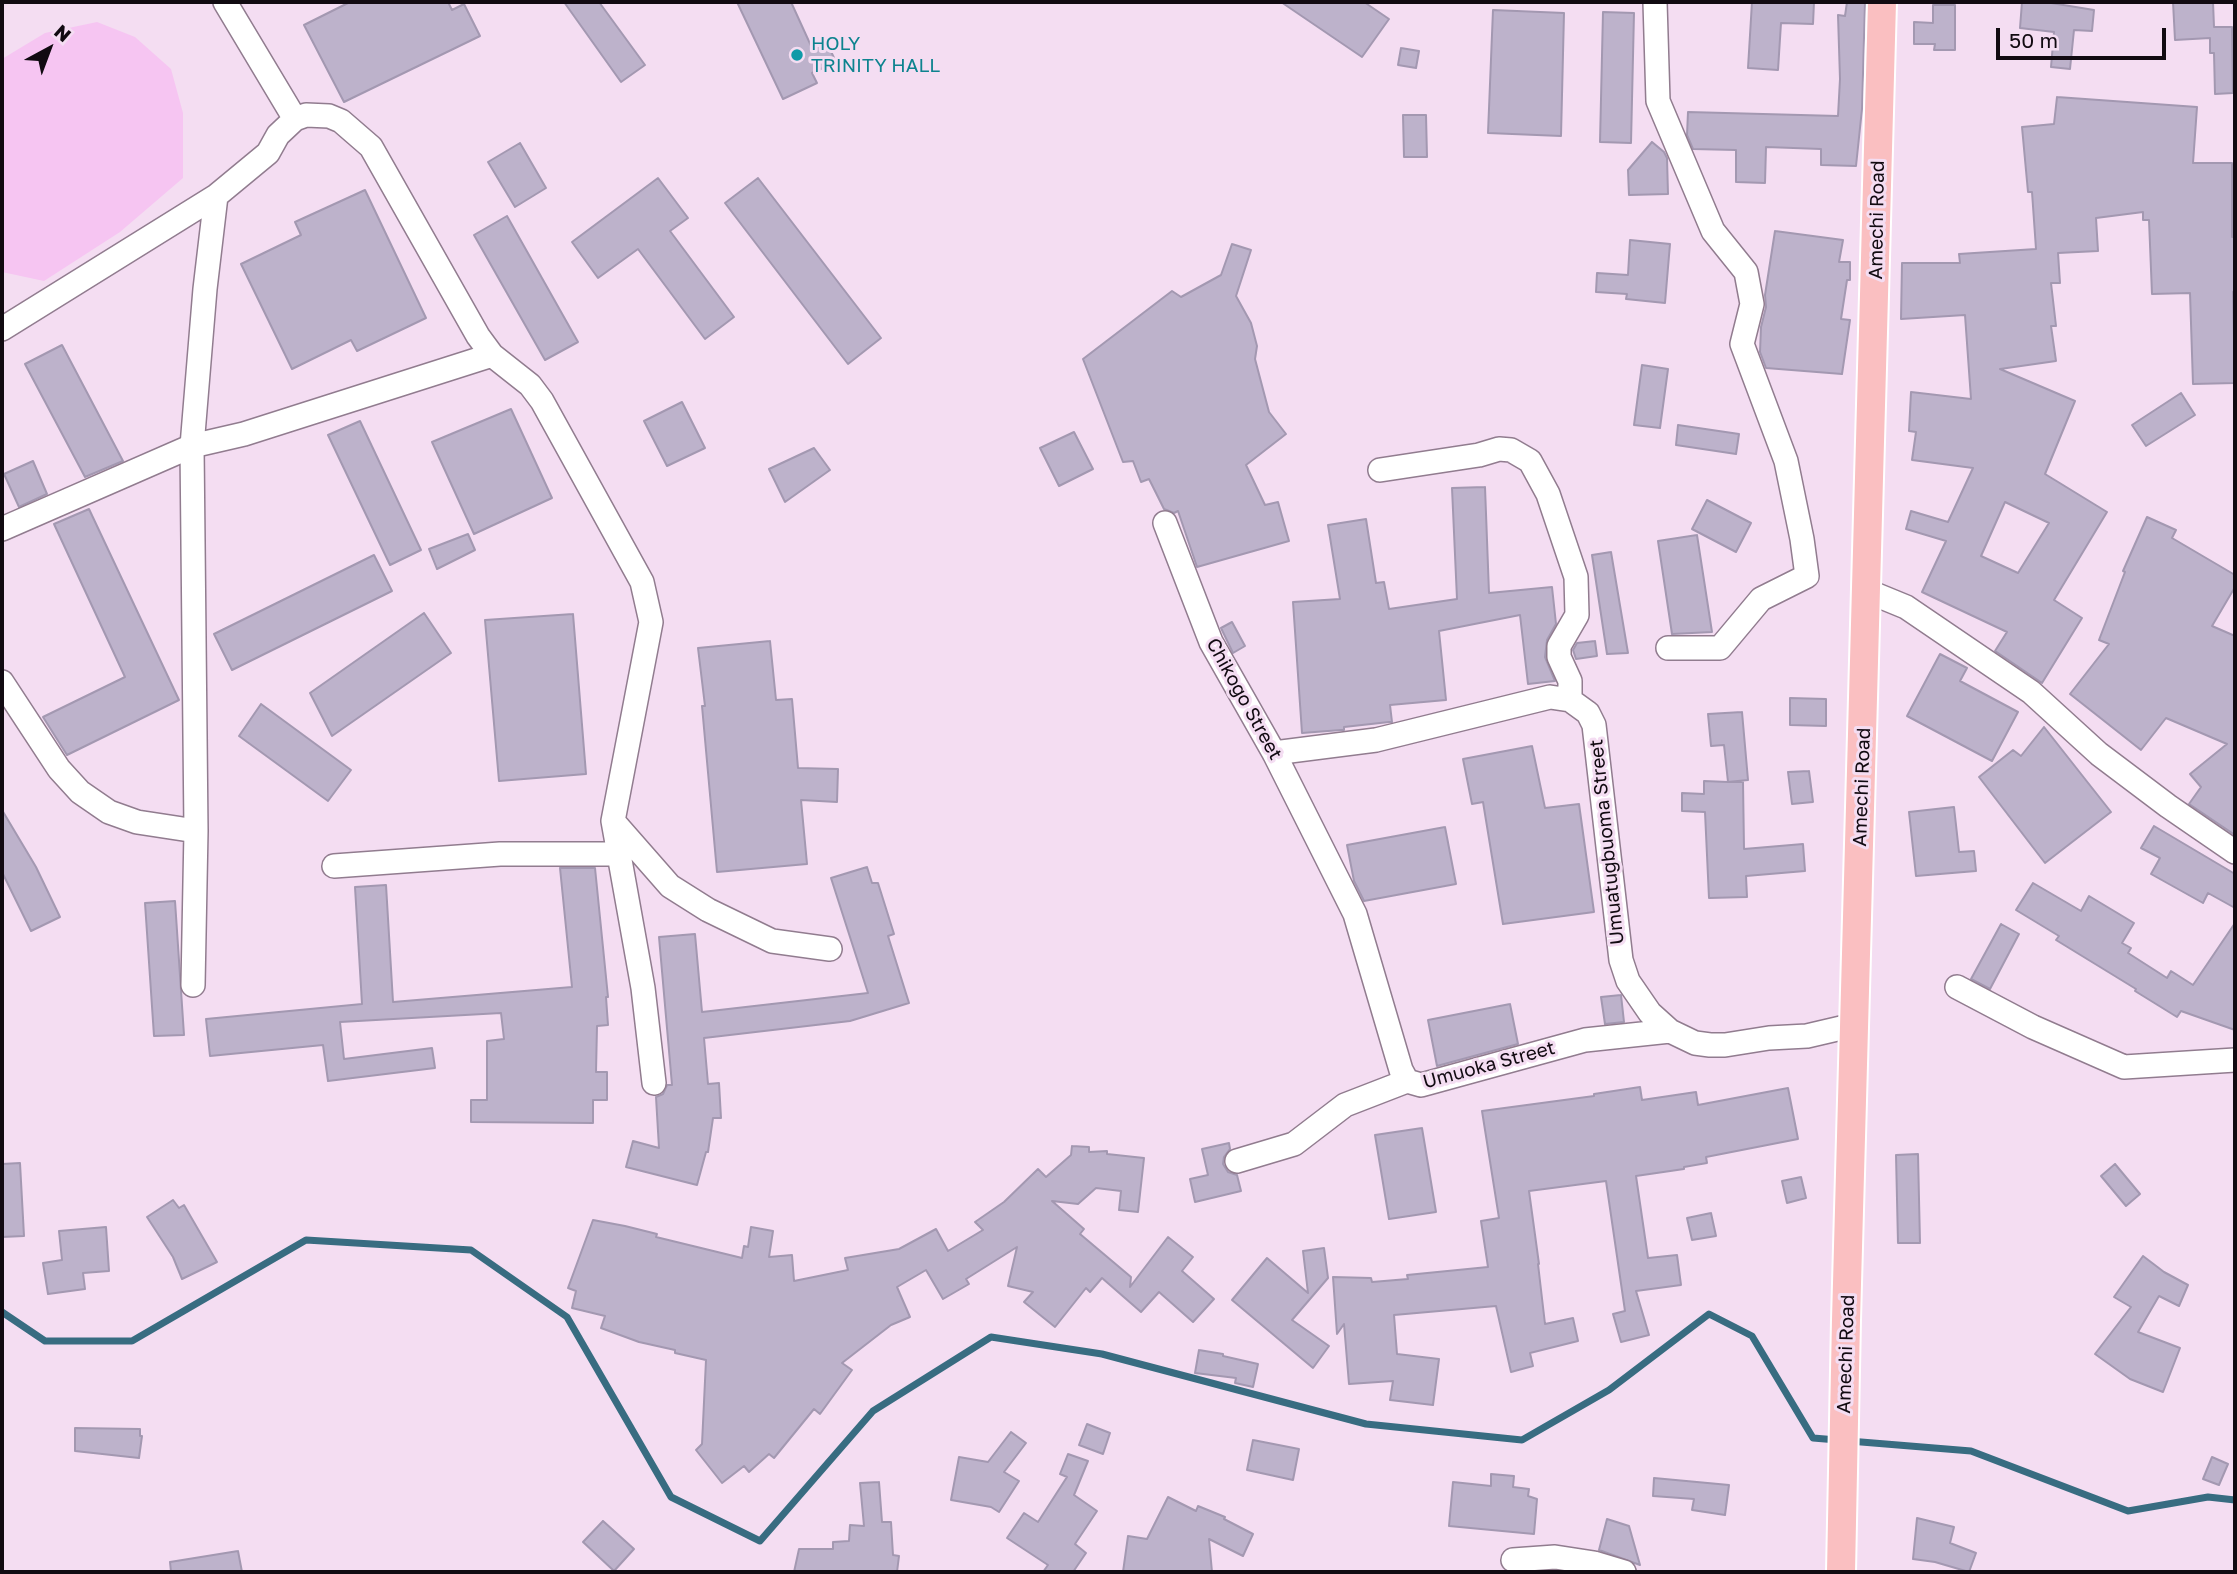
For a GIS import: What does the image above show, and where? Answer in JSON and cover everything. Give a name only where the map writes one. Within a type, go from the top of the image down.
[{"type":"main road","name":"Amechi Road","points":[[1841,1572],[1882,2]]},
{"type":"street","points":[[225,2],[295,119]]},
{"type":"street","points":[[1655,2],[1658,100],[1713,232],[1746,272],[1752,304],[1742,344],[1786,461],[1807,576],[1761,599],[1720,648],[1668,648]]},
{"type":"street","points":[[2,329],[216,196],[268,153],[278,135],[295,119],[306,115],[330,116],[341,121],[370,147],[478,336],[492,355],[530,385],[542,401],[642,582],[651,622],[613,821],[643,988],[654,1083]]},
{"type":"street","points":[[193,985],[196,831],[192,446],[216,196]]},
{"type":"street","points":[[2,529],[192,446],[244,434],[492,355]]},
{"type":"street","points":[[1274,753],[1376,740],[1550,697],[1570,700],[1570,681],[1559,657],[1559,646],[1577,615],[1576,577],[1548,494],[1530,461],[1511,450],[1499,449],[1479,455],[1380,470]]},
{"type":"street","name":"Chikogo Street","points":[[1165,523],[1211,642],[1274,753],[1331,871]]},
{"type":"street","points":[[1867,591],[1906,607],[2031,692],[2099,754],[2235,852]]},
{"type":"street","points":[[2,682],[59,769],[80,792],[109,812],[137,822],[196,831]]},
{"type":"street","name":"Umuatugbuoma Street","points":[[1570,700],[1588,713],[1594,725],[1621,960],[1628,981],[1643,1005],[1670,1031],[1695,1043],[1725,1045],[1769,1038],[1807,1036],[1854,1025]]},
{"type":"street","points":[[613,821],[670,886],[708,910],[772,941],[830,949]]},
{"type":"street","points":[[334,866],[500,854],[619,854]]},
{"type":"street","name":"Umuoka Street","points":[[1331,871],[1355,914],[1397,1057],[1407,1081],[1421,1085],[1572,1042],[1670,1031]]},
{"type":"street","points":[[1957,987],[2033,1027],[2124,1067],[2235,1060]]},
{"type":"street","points":[[1237,1161],[1294,1144],[1345,1105],[1407,1081]]},
{"type":"street","points":[[1513,1560],[1555,1557],[1594,1563],[1624,1572]]},
{"type":"shaded area","points":[[97,22],[135,37],[171,69],[183,113],[183,178],[120,232],[44,281],[2,272],[2,59],[45,33]]},
{"type":"building","points":[[350,2],[448,2],[452,10],[464,4],[480,36],[344,102],[304,25]]},
{"type":"building","points":[[564,2],[599,2],[645,65],[621,82]]},
{"type":"building","name":"HOLY TRINITY HALL","points":[[737,2],[791,2],[812,48],[826,41],[836,62],[812,73],[817,83],[783,99]]},
{"type":"building","points":[[1281,2],[1364,2],[1389,19],[1362,57]]},
{"type":"building","points":[[1752,2],[1814,2],[1813,24],[1781,23],[1778,70],[1748,68]]},
{"type":"building","points":[[1847,2],[1865,2],[1862,109],[1856,166],[1821,165],[1821,149],[1766,147],[1765,183],[1736,182],[1736,150],[1693,149],[1687,135],[1688,112],[1838,116],[1838,15],[1845,16]]},
{"type":"building","points":[[2022,2],[2045,2],[2094,10],[2092,31],[2074,30],[2070,69],[2051,67],[2054,32],[2020,28]]},
{"type":"building","points":[[2173,2],[2213,2],[2214,27],[2232,27],[2233,93],[2215,94],[2214,53],[2210,53],[2210,38],[2175,40]]},
{"type":"building","points":[[1933,5],[1955,5],[1955,50],[1934,50],[1935,44],[1914,44],[1914,22],[1933,23]]},
{"type":"building","points":[[1493,10],[1564,13],[1561,136],[1488,133]]},
{"type":"building","points":[[1603,12],[1634,13],[1631,143],[1600,142]]},
{"type":"building","points":[[1401,48],[1419,51],[1416,68],[1398,65]]},
{"type":"building","points":[[2057,97],[2197,107],[2193,163],[2232,163],[2235,383],[2193,384],[2190,293],[2152,294],[2149,220],[2143,220],[2143,212],[2096,218],[2098,251],[2058,253],[2060,283],[2051,283],[2056,326],[2051,326],[2056,361],[2000,369],[2075,401],[2045,474],[2107,512],[2054,600],[2082,618],[2042,683],[1995,651],[2007,632],[1922,592],[1946,541],[1906,529],[1911,511],[1948,522],[1973,468],[1912,460],[1916,432],[1909,431],[1911,392],[1971,399],[1965,315],[1901,319],[1902,263],[1960,263],[1959,254],[2036,249],[2032,192],[2028,192],[2022,127],[2054,124]],"holes":[[[2005,502],[2049,523],[2018,573],[1981,556]]]},
{"type":"building","points":[[1403,115],[1426,115],[1427,157],[1404,157]]},
{"type":"building","points":[[1652,142],[1667,158],[1668,194],[1629,195],[1628,170]]},
{"type":"building","points":[[520,143],[546,188],[515,207],[488,162]]},
{"type":"building","points":[[658,178],[688,218],[670,231],[734,317],[705,339],[638,249],[598,278],[572,242]]},
{"type":"building","points":[[758,178],[881,338],[848,364],[725,203]]},
{"type":"building","points":[[365,190],[426,318],[357,351],[351,340],[292,369],[241,264],[301,235],[295,222]]},
{"type":"building","points":[[507,216],[578,342],[545,360],[474,235]]},
{"type":"building","points":[[1775,231],[1843,240],[1839,262],[1850,262],[1850,280],[1847,280],[1841,319],[1850,320],[1842,374],[1766,368],[1760,352],[1761,327]]},
{"type":"building","points":[[1630,240],[1670,244],[1665,303],[1626,299],[1627,294],[1596,292],[1597,273],[1628,275]]},
{"type":"building","points":[[1232,244],[1251,250],[1236,296],[1251,323],[1257,346],[1255,359],[1269,412],[1286,434],[1246,465],[1265,505],[1278,502],[1289,541],[1197,567],[1178,511],[1174,513],[1164,509],[1149,479],[1141,482],[1133,461],[1123,462],[1083,359],[1172,291],[1181,297],[1221,275]]},
{"type":"building","points":[[62,345],[123,461],[85,477],[25,364]]},
{"type":"building","points":[[1642,365],[1668,369],[1660,428],[1634,425]]},
{"type":"building","points":[[2181,393],[2195,415],[2146,446],[2132,425]]},
{"type":"building","points":[[682,402],[705,448],[667,466],[644,421]]},
{"type":"building","points":[[511,409],[552,498],[474,534],[432,442]]},
{"type":"building","points":[[360,421],[421,550],[390,565],[328,435]]},
{"type":"building","points":[[1678,425],[1739,434],[1736,454],[1676,445]]},
{"type":"building","points":[[1074,432],[1093,469],[1059,486],[1040,448]]},
{"type":"building","points":[[814,448],[830,470],[785,502],[769,469]]},
{"type":"building","points":[[33,461],[47,494],[19,507],[4,474]]},
{"type":"building","points":[[1485,487],[1489,593],[1552,587],[1556,624],[1547,640],[1545,657],[1555,681],[1528,684],[1520,615],[1439,631],[1446,700],[1390,705],[1392,722],[1344,727],[1344,730],[1302,733],[1293,602],[1340,599],[1328,525],[1366,519],[1376,583],[1384,582],[1389,609],[1457,599],[1452,488]]},
{"type":"building","points":[[1707,500],[1751,523],[1736,552],[1692,529]]},
{"type":"building","points":[[89,509],[179,700],[67,755],[43,717],[125,677],[54,524]]},
{"type":"building","points":[[2147,517],[2176,530],[2172,538],[2235,575],[2235,587],[2212,626],[2235,636],[2235,835],[2189,804],[2201,787],[2190,774],[2227,744],[2166,718],[2141,750],[2070,694],[2109,644],[2099,640],[2125,572],[2123,571]]},
{"type":"building","points":[[468,534],[475,550],[437,569],[429,549]]},
{"type":"building","points":[[1697,535],[1712,632],[1672,634],[1658,541]]},
{"type":"building","points":[[1611,552],[1628,653],[1607,654],[1592,555]]},
{"type":"building","points":[[374,555],[392,591],[232,670],[214,634]]},
{"type":"building","points":[[424,613],[451,653],[332,736],[310,693]]},
{"type":"building","points":[[573,614],[586,774],[499,781],[485,620]]},
{"type":"building","points":[[1232,622],[1245,646],[1233,653],[1221,628]]},
{"type":"building","points":[[770,641],[776,700],[792,699],[798,768],[838,769],[837,802],[801,800],[807,864],[717,872],[698,648]]},
{"type":"building","points":[[1595,641],[1597,656],[1576,659],[1573,650],[1577,643]]},
{"type":"building","points":[[1940,654],[1967,668],[1960,681],[2018,712],[1992,761],[1907,716]]},
{"type":"building","points":[[1790,698],[1826,699],[1826,726],[1790,725]]},
{"type":"building","points":[[261,704],[351,770],[328,801],[239,736]]},
{"type":"building","points":[[1742,712],[1748,780],[1728,782],[1724,745],[1711,746],[1708,714]]},
{"type":"building","points":[[2044,727],[2111,812],[2045,863],[1979,777],[2013,750],[2021,756]]},
{"type":"building","points":[[1532,746],[1545,808],[1579,804],[1594,912],[1503,924],[1483,802],[1472,804],[1463,759]]},
{"type":"building","points":[[1809,771],[1813,802],[1792,804],[1788,772]]},
{"type":"building","points":[[1704,781],[1743,782],[1744,849],[1803,844],[1805,871],[1746,876],[1747,897],[1709,898],[1705,812],[1682,811],[1682,793],[1704,794]]},
{"type":"building","points":[[1954,807],[1959,852],[1974,851],[1976,871],[1916,876],[1909,812]]},
{"type":"building","points":[[2,810],[36,867],[60,917],[31,931],[2,872]]},
{"type":"building","points":[[2154,826],[2235,874],[2235,908],[2208,893],[2203,903],[2151,874],[2160,858],[2141,848]]},
{"type":"building","points":[[1445,827],[1456,884],[1364,901],[1354,881],[1347,845]]},
{"type":"building","points":[[867,867],[872,883],[878,883],[894,934],[888,936],[909,1003],[850,1021],[704,1038],[708,1084],[719,1083],[721,1118],[713,1118],[708,1152],[697,1185],[626,1167],[633,1141],[659,1148],[656,1097],[663,1094],[667,1085],[672,1085],[659,937],[695,934],[702,1012],[868,993],[831,878]]},
{"type":"building","points":[[560,868],[595,868],[608,997],[608,1025],[597,1026],[596,1072],[607,1072],[607,1100],[593,1100],[593,1123],[471,1122],[471,1100],[487,1100],[487,1041],[504,1039],[501,1013],[340,1022],[344,1059],[432,1048],[435,1068],[328,1081],[323,1045],[210,1056],[206,1019],[362,1004],[355,887],[386,885],[393,1002],[572,987]]},
{"type":"building","points":[[2033,883],[2081,911],[2089,896],[2134,923],[2122,943],[2131,948],[2128,953],[2167,978],[2171,971],[2193,985],[2235,923],[2235,1030],[2181,1011],[2177,1017],[2056,940],[2059,936],[2016,910]]},
{"type":"building","points":[[175,901],[184,1035],[154,1036],[145,903]]},
{"type":"building","points":[[2001,924],[2019,934],[1990,989],[1971,979]]},
{"type":"building","points":[[1621,995],[1624,1022],[1605,1024],[1601,997]]},
{"type":"building","points":[[1510,1004],[1518,1044],[1437,1066],[1428,1020]]},
{"type":"building","points":[[1640,1087],[1642,1100],[1696,1092],[1698,1105],[1788,1088],[1798,1139],[1706,1157],[1707,1163],[1684,1169],[1636,1176],[1648,1258],[1677,1255],[1681,1285],[1636,1291],[1649,1335],[1621,1342],[1613,1314],[1625,1311],[1606,1181],[1529,1191],[1545,1324],[1573,1318],[1578,1341],[1530,1353],[1533,1366],[1511,1372],[1496,1306],[1394,1315],[1397,1354],[1439,1359],[1433,1405],[1390,1400],[1393,1381],[1349,1384],[1344,1324],[1337,1334],[1333,1277],[1371,1278],[1372,1282],[1408,1279],[1407,1275],[1488,1267],[1481,1221],[1499,1218],[1482,1111]]},
{"type":"building","points":[[1422,1128],[1436,1212],[1389,1219],[1375,1135]]},
{"type":"building","points":[[1229,1143],[1230,1149],[1223,1164],[1228,1172],[1237,1175],[1241,1191],[1195,1202],[1190,1179],[1208,1175],[1202,1149]]},
{"type":"building","points":[[1072,1146],[1089,1147],[1089,1152],[1107,1151],[1107,1154],[1144,1158],[1138,1212],[1119,1210],[1121,1191],[1096,1188],[1078,1204],[1052,1201],[1084,1229],[1080,1234],[1131,1277],[1130,1287],[1168,1237],[1193,1257],[1182,1271],[1214,1299],[1193,1322],[1159,1292],[1141,1312],[1102,1278],[1090,1292],[1086,1288],[1055,1327],[1024,1302],[1033,1292],[1008,1286],[1017,1247],[966,1279],[969,1284],[943,1299],[926,1270],[897,1287],[910,1317],[891,1325],[842,1363],[852,1370],[820,1414],[814,1409],[774,1458],[769,1454],[749,1472],[744,1466],[722,1483],[696,1450],[702,1444],[706,1360],[675,1353],[675,1350],[639,1342],[601,1328],[605,1316],[572,1308],[576,1291],[568,1288],[593,1220],[657,1234],[656,1237],[742,1258],[744,1246],[748,1247],[751,1227],[773,1231],[769,1257],[792,1255],[794,1281],[848,1270],[845,1258],[899,1249],[936,1229],[948,1251],[983,1230],[975,1222],[1004,1202],[1038,1169],[1046,1177],[1071,1155]]},
{"type":"building","points":[[1918,1154],[1920,1243],[1898,1243],[1896,1155]]},
{"type":"building","points":[[20,1163],[24,1236],[2,1237],[2,1164]]},
{"type":"building","points":[[2115,1164],[2140,1194],[2126,1206],[2101,1176]]},
{"type":"building","points":[[1801,1177],[1806,1198],[1787,1203],[1782,1181]]},
{"type":"building","points":[[173,1200],[179,1208],[184,1205],[217,1262],[182,1279],[173,1257],[147,1217]]},
{"type":"building","points":[[1711,1213],[1716,1236],[1692,1240],[1687,1218]]},
{"type":"building","points":[[106,1227],[109,1271],[83,1273],[85,1289],[48,1294],[43,1263],[62,1260],[59,1231]]},
{"type":"building","points":[[1324,1248],[1328,1278],[1292,1320],[1329,1346],[1313,1368],[1232,1300],[1267,1258],[1308,1293],[1303,1251]]},
{"type":"building","points":[[2143,1256],[2188,1285],[2179,1306],[2159,1296],[2138,1332],[2180,1348],[2163,1392],[2130,1379],[2095,1354],[2131,1307],[2114,1297]]},
{"type":"building","points":[[1199,1350],[1258,1364],[1253,1387],[1235,1383],[1236,1378],[1195,1373]]},
{"type":"building","points":[[1087,1424],[1110,1433],[1103,1454],[1079,1445]]},
{"type":"building","points":[[75,1428],[140,1429],[142,1436],[139,1458],[75,1451]]},
{"type":"building","points":[[1011,1432],[1026,1443],[1004,1472],[1019,1481],[999,1512],[991,1507],[951,1500],[959,1457],[988,1462]]},
{"type":"building","points":[[1253,1440],[1299,1449],[1293,1480],[1247,1470]]},
{"type":"building","points":[[1068,1454],[1088,1461],[1074,1495],[1097,1511],[1075,1544],[1086,1553],[1073,1572],[1043,1572],[1048,1565],[1007,1538],[1024,1513],[1038,1522],[1067,1477],[1060,1474]]},
{"type":"building","points":[[2212,1457],[2228,1464],[2219,1485],[2203,1479]]},
{"type":"building","points":[[1491,1474],[1514,1476],[1513,1487],[1529,1489],[1528,1496],[1537,1499],[1534,1534],[1449,1526],[1453,1482],[1491,1486]]},
{"type":"building","points":[[1654,1478],[1729,1485],[1725,1515],[1692,1510],[1694,1499],[1653,1496]]},
{"type":"building","points":[[879,1482],[882,1522],[891,1522],[893,1555],[899,1556],[897,1572],[794,1572],[799,1549],[833,1549],[833,1542],[849,1541],[850,1525],[864,1526],[860,1483]]},
{"type":"building","points":[[1168,1497],[1196,1511],[1198,1506],[1225,1517],[1224,1519],[1253,1534],[1243,1556],[1209,1539],[1212,1572],[1123,1572],[1128,1536],[1147,1539]]},
{"type":"building","points":[[1917,1518],[1954,1527],[1950,1543],[1976,1553],[1969,1572],[1913,1559]]},
{"type":"building","points":[[1607,1519],[1629,1526],[1640,1565],[1599,1550]]},
{"type":"building","points":[[603,1521],[634,1549],[614,1571],[583,1542]]},
{"type":"building","points":[[238,1551],[242,1572],[171,1572],[170,1562]]},
{"type":"waterway","points":[[2,1312],[45,1341],[132,1341],[306,1240],[471,1250],[567,1317],[671,1497],[760,1541],[873,1411],[991,1337],[1102,1354],[1366,1424],[1522,1440],[1609,1390],[1709,1314],[1752,1336],[1813,1438],[1837,1440]]},
{"type":"waterway","points":[[1849,1441],[1971,1451],[2128,1511],[2208,1497],[2235,1500]]},
{"type":"place","name":"HOLY TRINITY HALL","points":[[797,55]]}]
